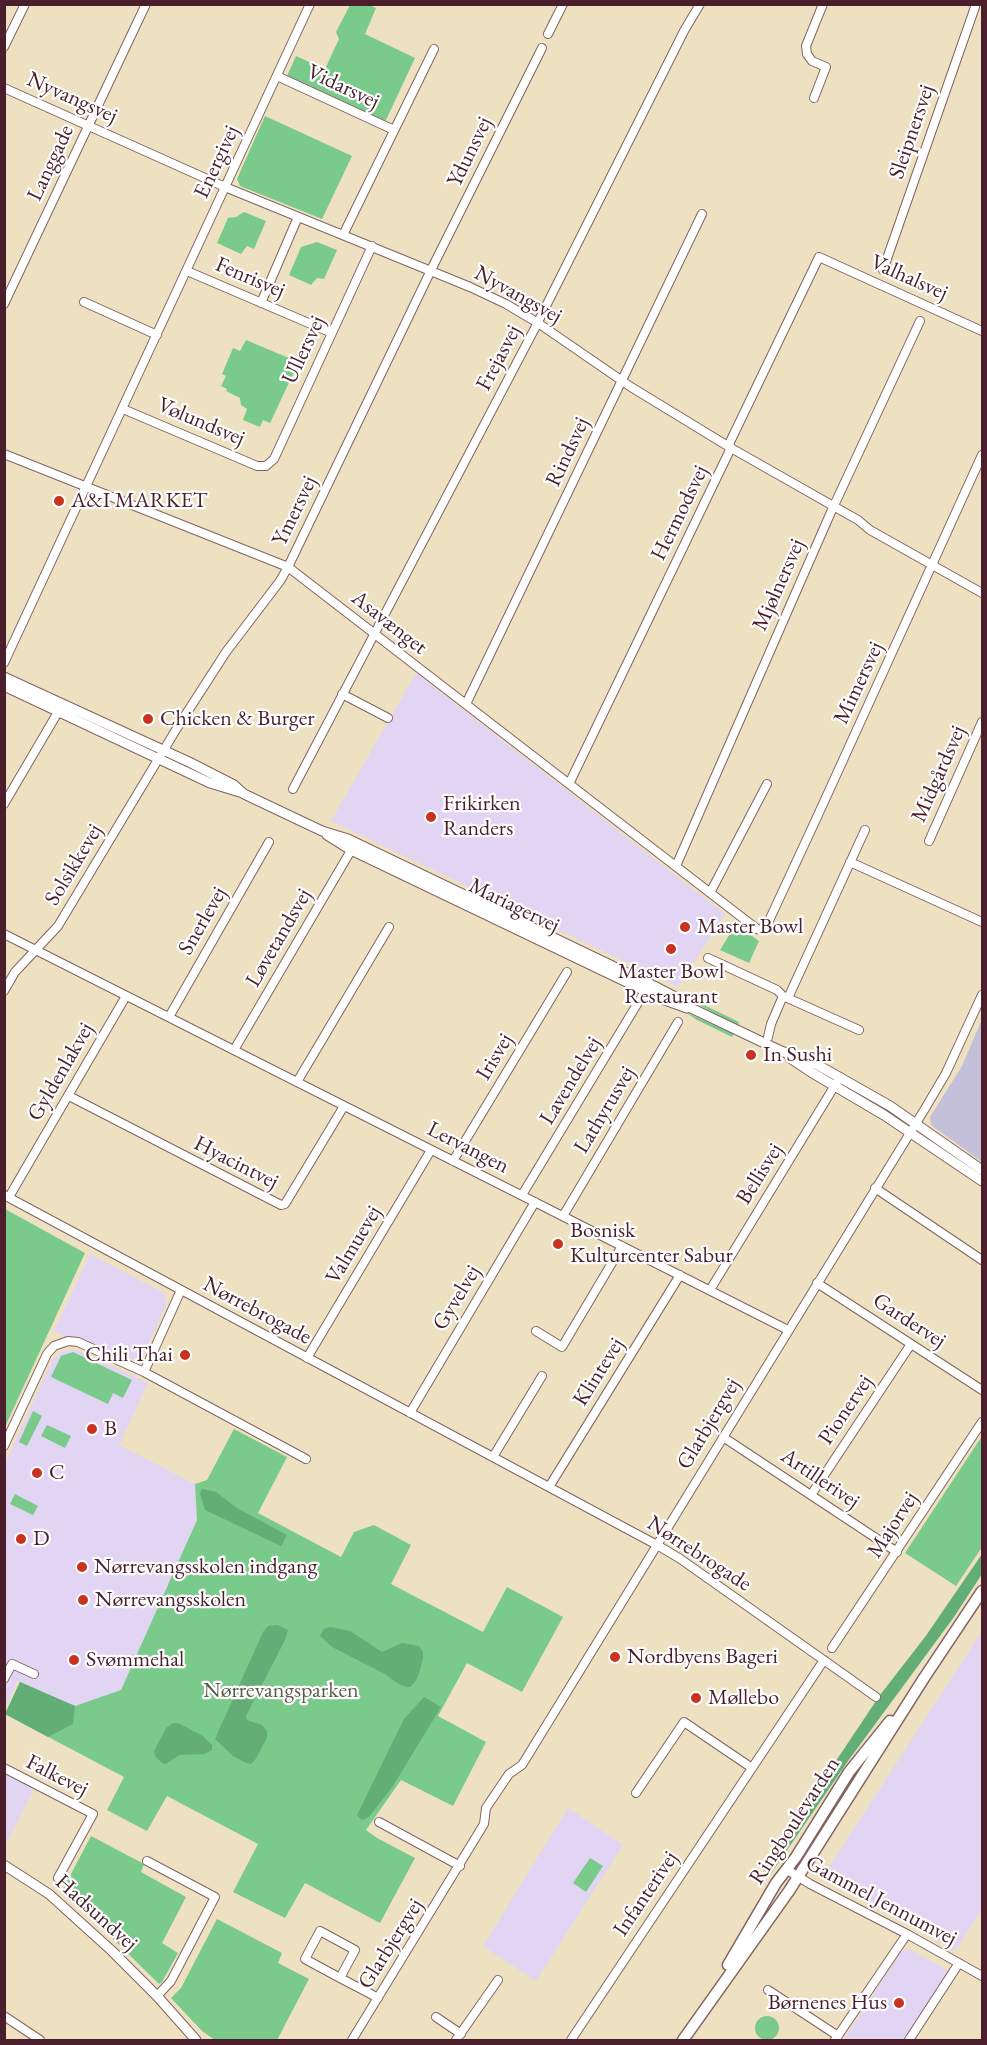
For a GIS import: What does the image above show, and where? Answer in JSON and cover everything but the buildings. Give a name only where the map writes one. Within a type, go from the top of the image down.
[{"type":"main road","name":"Ringboulevarden","points":[[683,2040],[797,1877],[982,1591]]},
{"type":"main road","name":"Ringboulevarden","points":[[713,1995],[776,1883],[849,1773],[924,1678]]},
{"type":"street","points":[[4,47],[25,4]]},
{"type":"street","name":"Langgade","points":[[4,304],[146,4]]},
{"type":"street","name":"Energivej","points":[[4,663],[310,4]]},
{"type":"street","points":[[548,34],[563,4]]},
{"type":"street","name":"Frejasvej","points":[[293,789],[538,323],[684,31],[700,4]]},
{"type":"street","points":[[814,98],[826,67],[812,61],[807,54],[806,46],[823,4]]},
{"type":"street","name":"Sleipnersvej","points":[[883,270],[976,7]]},
{"type":"street","name":"Ydunsvej","points":[[431,271],[542,48]]},
{"type":"street","name":"Vidarsvej","points":[[343,235],[434,49]]},
{"type":"street","name":"Vidarsvej","points":[[277,76],[394,130]]},
{"type":"street","name":"Nyvangsvej","points":[[4,88],[225,187],[372,246],[506,304],[621,380],[731,448],[982,593]]},
{"type":"street","name":"Rindsvej","points":[[466,704],[702,214]]},
{"type":"street","points":[[261,303],[298,216]]},
{"type":"street","name":"Ullersvej","points":[[266,466],[274,459],[372,246]]},
{"type":"street","name":"Valhalsvej","points":[[819,258],[982,331]]},
{"type":"street","name":"Hermodsvej","points":[[569,784],[731,448],[730,442],[819,258]]},
{"type":"street","name":"Fenrisvej","points":[[187,271],[332,333]]},
{"type":"street","name":"Ymersvej","points":[[164,750],[226,652],[288,567],[431,271]]},
{"type":"street","points":[[84,302],[157,335]]},
{"type":"street","name":"Mjølnersvej","points":[[676,866],[833,507],[920,321]]},
{"type":"street","name":"Vølundsvej","points":[[123,409],[257,466],[266,466]]},
{"type":"street","name":"Asavænget","points":[[4,454],[288,567],[757,929],[762,930],[767,925]]},
{"type":"street","name":"Mimersvej","points":[[767,925],[982,455]]},
{"type":"street","name":"Mariagervej","points":[[4,677],[158,759],[210,783],[244,794],[322,831],[336,842],[353,846],[648,987],[680,1006],[693,1009],[781,1051],[816,1064],[916,1123],[982,1170]]},
{"type":"street","name":"Mariagervej","points":[[4,686],[164,750],[215,774],[244,794]]},
{"type":"street","points":[[342,694],[388,718]]},
{"type":"street","points":[[4,804],[60,708]]},
{"type":"street","name":"Midgårdsvej","points":[[929,841],[982,722]]},
{"type":"street","name":"Solsikkevej","points":[[4,990],[15,972],[58,926],[164,750]]},
{"type":"street","points":[[710,893],[767,784]]},
{"type":"street","points":[[768,1037],[771,1024],[865,830]]},
{"type":"street","name":"Snerlevej","points":[[169,1017],[269,842]]},
{"type":"street","name":"Løvetandsvej","points":[[234,1050],[353,846]]},
{"type":"street","points":[[850,862],[982,922]]},
{"type":"street","points":[[297,1082],[389,927]]},
{"type":"street","name":"Lervangen","points":[[4,934],[788,1330]]},
{"type":"street","points":[[708,958],[858,1030]]},
{"type":"street","name":"Irisvej","points":[[453,1161],[567,972]]},
{"type":"street","name":"Lavendelvej","points":[[522,1196],[648,987]]},
{"type":"street","name":"Glarbjergvej","points":[[352,2040],[460,1866],[484,1824],[486,1808],[509,1774],[522,1765],[916,1123],[946,1072],[982,994]]},
{"type":"street","name":"Gyldenlakvej","points":[[7,1196],[69,1096],[126,996]]},
{"type":"street","name":"Lathyrusvej","points":[[563,1216],[678,1022]]},
{"type":"street","name":"Mariagervej","points":[[781,1051],[910,1132],[982,1181]]},
{"type":"street","name":"Bellisvej","points":[[710,1290],[840,1077]]},
{"type":"street","name":"Hyacintvej","points":[[69,1096],[281,1205],[285,1204],[344,1106]]},
{"type":"street","name":"Valmuevej","points":[[307,1358],[431,1150]]},
{"type":"street","points":[[875,1188],[982,1260]]},
{"type":"street","name":"Nørrebrogade","points":[[7,1196],[657,1545],[679,1558],[876,1697]]},
{"type":"street","name":"Gyvelvej","points":[[410,1413],[535,1202]]},
{"type":"street","points":[[536,1331],[562,1347],[622,1246]]},
{"type":"street","name":"Klintevej","points":[[549,1487],[680,1275]]},
{"type":"street","name":"Gardervej","points":[[817,1283],[982,1390]]},
{"type":"street","points":[[144,1372],[181,1290]]},
{"type":"street","points":[[4,1446],[48,1354],[54,1346],[68,1341],[78,1342],[144,1372],[306,1459]]},
{"type":"street","name":"Pionervej","points":[[811,1495],[911,1344]]},
{"type":"street","points":[[493,1457],[542,1376]]},
{"type":"street","name":"Majorvej","points":[[832,1648],[982,1422]]},
{"type":"street","name":"Artillerivej","points":[[723,1437],[897,1552]]},
{"type":"street","name":"Infanterivej","points":[[571,2040],[824,1660]]},
{"type":"street","points":[[4,1679],[12,1664],[34,1674]]},
{"type":"street","points":[[636,1793],[684,1722],[752,1768]]},
{"type":"street","name":"Falkevej","points":[[4,1768],[93,1814],[57,1878]]},
{"type":"street","points":[[379,1822],[460,1866]]},
{"type":"street","points":[[147,1860],[215,1897],[171,1981],[157,1996]]},
{"type":"street","name":"Hadsundvej","points":[[4,1865],[49,1894],[112,1951],[157,1996],[196,2040]]},
{"type":"street","name":"Gammel Jennumvej","points":[[786,1869],[982,1976]]},
{"type":"street","points":[[340,1978],[355,1950],[320,1931],[305,1959],[340,1978],[378,1998]]},
{"type":"street","points":[[768,1990],[837,2038],[907,1934]]},
{"type":"street","name":"Gammel Jennumvej","points":[[909,2040],[959,1963]]},
{"type":"street","points":[[436,2017],[458,2037],[498,1980]]},
{"type":"street","points":[[4,2016],[40,2040]]},
{"type":"shaded area","points":[[416,673],[725,914],[678,987],[331,821]]},
{"type":"shaded area","points":[[982,1019],[982,1162],[931,1125],[930,1117],[962,1066]]},
{"type":"shaded area","points":[[90,1254],[164,1293],[167,1303],[142,1358],[135,1360],[118,1353],[116,1356],[78,1338],[67,1338],[54,1331]]},
{"type":"shaded area","name":"Nørrevangsskolen","points":[[64,1350],[77,1350],[148,1383],[119,1445],[195,1484],[197,1520],[121,1690],[75,1706],[18,1681],[5,1708],[5,1463],[53,1359]]},
{"type":"shaded area","points":[[982,1631],[982,1908],[956,1951],[822,1878]]},
{"type":"shaded area","points":[[5,1771],[34,1789],[5,1846]]},
{"type":"shaded area","points":[[568,1808],[623,1845],[536,1981],[483,1946]]},
{"type":"shaded area","name":"Børnenes Hus","points":[[909,1949],[950,1972],[910,2035],[919,2040],[843,2040],[902,1951]]},
{"type":"green space","points":[[350,5],[369,5],[376,8],[365,34],[415,58],[385,122],[287,76],[296,56],[325,69],[339,39],[336,32]]},
{"type":"green space","points":[[265,116],[352,156],[322,219],[240,186],[237,179]]},
{"type":"green space","points":[[244,212],[266,221],[254,249],[247,246],[241,254],[217,243],[228,218],[236,217]]},
{"type":"green space","points":[[317,242],[337,250],[324,279],[317,278],[311,285],[289,275],[301,247]]},
{"type":"green space","points":[[246,340],[291,359],[288,367],[295,370],[270,423],[263,420],[260,427],[243,420],[247,409],[241,405],[240,398],[221,386],[226,376],[222,374],[233,348],[240,351]]},
{"type":"green space","points":[[736,924],[759,941],[749,963],[720,950]]},
{"type":"green space","points":[[691,1001],[739,1022],[738,1025]]},
{"type":"green space","points":[[685,1012],[734,1034],[732,1037]]},
{"type":"green space","points":[[5,1209],[85,1253],[5,1427]]},
{"type":"green space","points":[[73,1352],[132,1380],[123,1398],[113,1393],[108,1404],[51,1377],[61,1356]]},
{"type":"green space","points":[[33,1411],[42,1416],[27,1446],[19,1442]]},
{"type":"green space","points":[[47,1425],[71,1436],[65,1448],[41,1436]]},
{"type":"green space","name":"Nørrevangsparken","points":[[234,1429],[287,1457],[258,1513],[341,1557],[354,1532],[374,1525],[411,1545],[391,1584],[483,1632],[507,1587],[563,1617],[522,1692],[467,1663],[438,1716],[486,1742],[453,1806],[401,1780],[366,1830],[415,1858],[380,1923],[305,1883],[285,1918],[233,1892],[258,1844],[167,1796],[147,1831],[107,1810],[124,1777],[5,1714],[20,1682],[75,1706],[121,1690],[197,1520],[195,1484],[207,1480]]},
{"type":"green space","points":[[982,1436],[982,1547],[956,1586],[905,1553]]},
{"type":"green space","points":[[202,1489],[216,1492],[237,1508],[287,1535],[281,1546],[205,1510],[200,1493]]},
{"type":"green space","points":[[15,1494],[38,1506],[33,1515],[10,1504]]},
{"type":"green space","points":[[982,1554],[982,1574],[954,1617],[848,1761],[770,1875],[763,1870],[880,1695],[925,1637]]},
{"type":"green space","points":[[278,1625],[288,1630],[285,1640],[246,1716],[247,1720],[262,1725],[267,1731],[267,1738],[255,1760],[251,1764],[246,1763],[233,1756],[215,1739],[263,1632],[268,1626]]},
{"type":"green space","points":[[330,1627],[350,1631],[382,1652],[402,1643],[419,1646],[423,1652],[423,1658],[415,1682],[410,1687],[406,1687],[332,1647],[320,1636],[324,1629]]},
{"type":"green space","points":[[20,1682],[75,1706],[73,1724],[48,1737],[5,1714]]},
{"type":"green space","points":[[424,1697],[441,1707],[393,1786],[369,1817],[362,1820],[357,1815],[404,1719]]},
{"type":"green space","points":[[173,1723],[178,1723],[203,1736],[212,1745],[212,1750],[205,1754],[179,1755],[166,1764],[162,1763],[155,1756],[154,1751],[166,1728]]},
{"type":"green space","points":[[91,1836],[144,1864],[141,1872],[186,1897],[162,1943],[178,1953],[159,1984],[90,1913],[62,1891]]},
{"type":"green space","points":[[590,1858],[603,1866],[586,1892],[573,1883]]},
{"type":"green space","points":[[217,1919],[282,1953],[278,1963],[309,1979],[277,2040],[215,2040],[202,2031],[171,1998],[181,1988]]},
{"type":"green space","points":[[767,2016],[775,2020],[779,2028],[775,2036],[767,2040],[759,2036],[755,2028],[759,2020]]},
{"type":"place","name":"A&I MARKET","points":[[59,501]]},
{"type":"place","name":"Chicken & Burger","points":[[148,719]]},
{"type":"place","name":"Frikirken Randers","points":[[431,817]]},
{"type":"place","name":"Master Bowl","points":[[685,927]]},
{"type":"place","name":"Master Bowl Restaurant","points":[[671,949]]},
{"type":"place","name":"In Sushi","points":[[751,1055]]},
{"type":"place","name":"Bosnisk Kulturcenter Sabur","points":[[558,1244]]},
{"type":"place","name":"Chili Thai","points":[[185,1355]]},
{"type":"place","name":"B","points":[[92,1429]]},
{"type":"place","name":"C","points":[[37,1473]]},
{"type":"place","name":"D","points":[[21,1539]]},
{"type":"place","name":"Nørrevangsskolen indgang","points":[[82,1567]]},
{"type":"place","name":"Nørrevangsskolen","points":[[83,1600]]},
{"type":"place","name":"Nordbyens Bageri","points":[[615,1657]]},
{"type":"place","name":"Svømmehal","points":[[74,1660]]},
{"type":"place","name":"Møllebo","points":[[696,1698]]},
{"type":"place","name":"Børnenes Hus","points":[[899,2003]]}]
